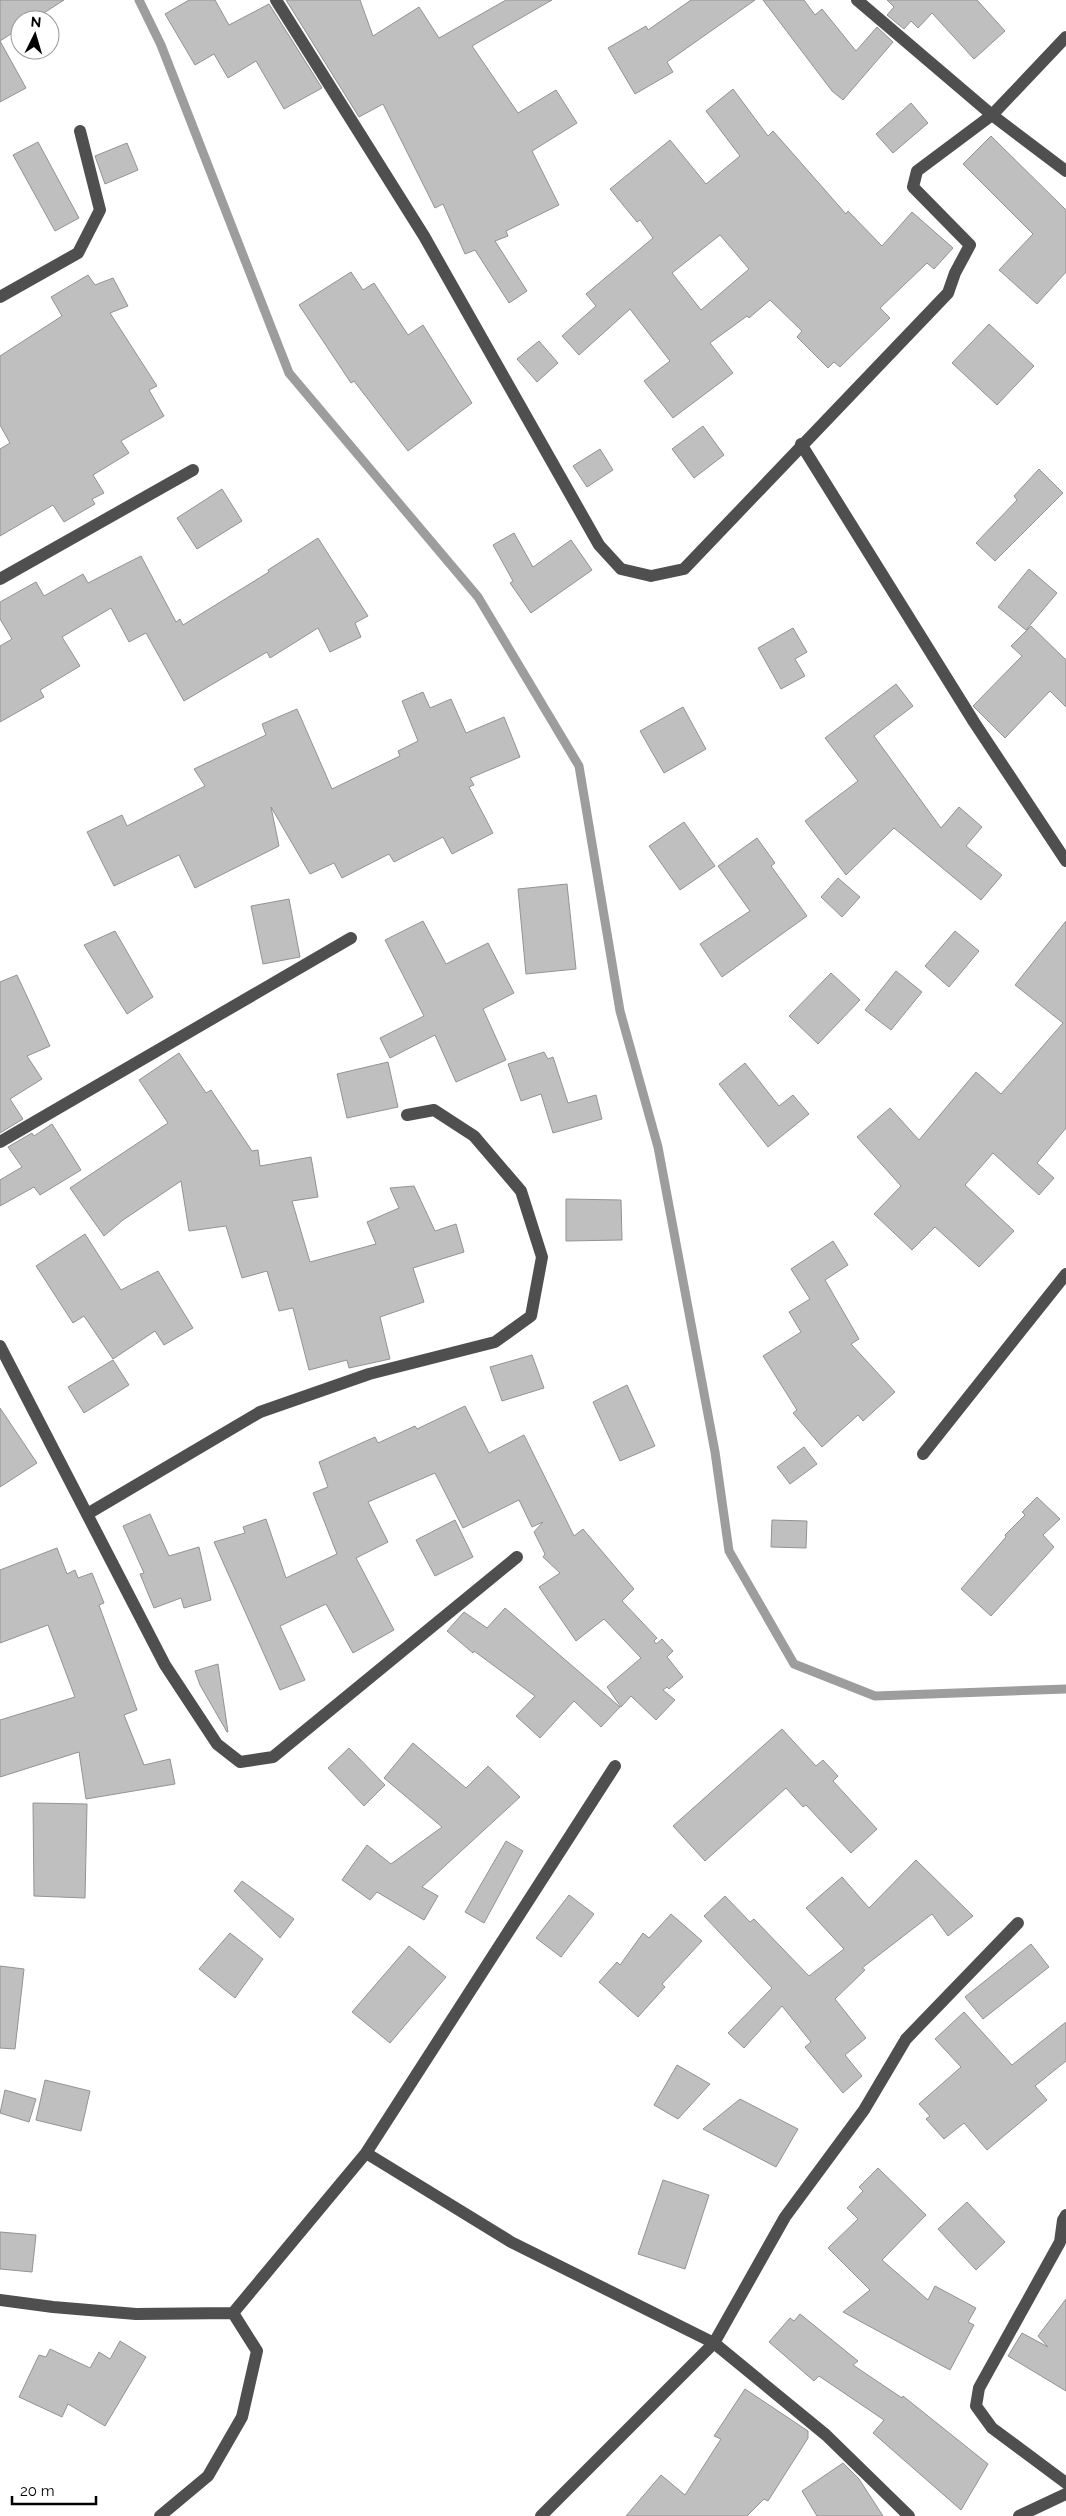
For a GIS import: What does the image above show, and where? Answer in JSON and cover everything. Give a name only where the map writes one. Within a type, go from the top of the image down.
[{"type":"street","points":[[276,0],[424,236],[599,545],[621,569],[651,576],[684,569],[801,444],[948,293],[955,273],[970,245],[913,187],[917,171],[992,115],[1066,37]]},
{"type":"street","points":[[856,0],[992,115],[1066,172]]},
{"type":"street","points":[[0,297],[78,254],[100,210],[80,131]]},
{"type":"street","points":[[801,444],[974,722],[1066,861]]},
{"type":"street","points":[[0,579],[193,470]]},
{"type":"street","points":[[0,1142],[351,938]]},
{"type":"street","points":[[89,1513],[260,1412],[369,1374],[495,1342],[530,1316],[542,1257],[521,1191],[474,1136],[434,1110],[406,1115]]},
{"type":"street","points":[[923,1454],[1066,1274]]},
{"type":"street","points":[[0,1346],[89,1513],[165,1664],[216,1744],[240,1762],[273,1757],[517,1557]]},
{"type":"street","points":[[233,2314],[366,2153],[615,1766]]},
{"type":"street","points":[[542,2516],[714,2343],[785,2217],[864,2110],[906,2039],[1018,1923]]},
{"type":"street","points":[[366,2153],[511,2242],[714,2343],[826,2435],[908,2516]]},
{"type":"street","points":[[1066,2214],[1063,2220],[1060,2242],[979,2388],[976,2406],[992,2428],[1066,2482]]},
{"type":"street","points":[[0,2300],[53,2307],[136,2314],[233,2314]]},
{"type":"street","points":[[160,2516],[208,2476],[242,2417],[257,2351],[233,2314]]},
{"type":"street","points":[[1019,2516],[1066,2494]]},
{"type":"building","points":[[0,0],[64,0],[48,10],[10,10],[10,34],[0,41]]},
{"type":"building","points":[[189,0],[215,0],[229,25],[269,4],[322,88],[284,109],[256,61],[228,78],[214,54],[195,65],[165,14]]},
{"type":"building","points":[[286,0],[360,0],[373,36],[419,7],[439,38],[506,0],[552,0],[472,46],[518,113],[556,90],[577,123],[532,151],[559,205],[506,231],[508,236],[495,241],[527,291],[509,303],[475,250],[465,254],[443,204],[435,208],[383,104],[359,117]]},
{"type":"building","points":[[691,0],[755,0],[667,62],[673,72],[635,94],[608,48],[646,26],[648,30]]},
{"type":"building","points":[[763,0],[804,0],[815,15],[822,9],[856,51],[877,27],[893,42],[843,100],[832,91]]},
{"type":"building","points":[[887,0],[977,0],[1005,31],[974,59],[932,13],[918,28],[911,21],[904,29],[887,15],[894,7]]},
{"type":"building","points":[[0,41],[26,88],[0,102]]},
{"type":"building","points":[[733,89],[768,136],[773,131],[846,214],[848,211],[882,246],[912,212],[953,248],[934,269],[927,263],[880,308],[890,318],[840,367],[834,362],[828,368],[797,337],[802,331],[770,300],[749,318],[747,316],[710,343],[733,373],[673,418],[644,381],[670,361],[630,309],[579,355],[562,336],[596,306],[586,294],[653,238],[640,220],[637,222],[610,189],[670,140],[706,184],[740,156],[706,111]],"holes":[[[720,235],[749,269],[701,310],[672,273]]]},
{"type":"building","points":[[911,103],[928,123],[893,153],[876,134]]},
{"type":"building","points":[[991,136],[1066,210],[1066,272],[1037,304],[999,270],[1033,234],[963,164]]},
{"type":"building","points":[[38,142],[79,218],[55,231],[13,155]]},
{"type":"building","points":[[127,143],[138,170],[105,184],[95,156]]},
{"type":"building","points":[[351,272],[363,290],[374,283],[408,335],[423,325],[472,403],[408,451],[354,381],[351,383],[299,305]]},
{"type":"building","points":[[88,275],[95,285],[113,278],[128,306],[110,313],[157,386],[149,390],[164,416],[121,441],[129,453],[93,475],[104,493],[92,499],[95,504],[64,522],[53,505],[0,536],[0,449],[10,443],[0,425],[0,356],[62,316],[51,297]]},
{"type":"building","points":[[989,324],[1034,366],[997,405],[952,363]]},
{"type":"building","points":[[539,341],[558,363],[537,382],[517,359]]},
{"type":"building","points":[[703,426],[724,455],[694,478],[672,449]]},
{"type":"building","points":[[600,449],[613,470],[587,487],[573,466]]},
{"type":"building","points":[[1039,469],[1063,493],[995,561],[976,543],[1017,500],[1014,496]]},
{"type":"building","points":[[222,489],[242,521],[197,549],[177,518]]},
{"type":"building","points":[[514,533],[533,567],[571,540],[592,570],[531,613],[510,583],[513,581],[493,545]]},
{"type":"building","points":[[318,538],[368,616],[355,623],[361,637],[330,652],[318,628],[270,658],[267,652],[184,701],[146,633],[129,642],[111,608],[62,637],[80,666],[40,690],[44,697],[0,722],[0,646],[12,639],[0,619],[0,602],[36,582],[44,596],[83,574],[88,583],[141,556],[176,622],[180,619],[183,625],[269,572],[268,570]]},
{"type":"building","points":[[1029,569],[1057,593],[1026,630],[998,607]]},
{"type":"building","points":[[1031,626],[1066,660],[1066,707],[1050,691],[1005,738],[973,706],[1022,656],[1011,646]]},
{"type":"building","points":[[793,628],[807,652],[795,659],[805,676],[781,689],[758,648]]},
{"type":"building","points":[[896,684],[913,706],[874,736],[941,828],[959,807],[982,827],[966,846],[1002,875],[981,900],[894,828],[846,875],[805,821],[858,781],[825,738]]},
{"type":"building","points":[[423,692],[430,708],[451,699],[466,733],[504,717],[520,757],[470,778],[474,785],[469,787],[493,833],[452,854],[443,837],[394,862],[389,854],[342,878],[334,863],[310,874],[271,807],[279,846],[195,888],[179,855],[114,886],[87,832],[122,815],[127,826],[205,786],[194,769],[266,735],[262,724],[297,709],[332,789],[400,756],[398,751],[418,741],[402,701]]},
{"type":"building","points":[[683,707],[706,749],[664,773],[640,731]]},
{"type":"building","points":[[684,822],[715,866],[680,890],[649,846]]},
{"type":"building","points":[[757,838],[775,863],[771,866],[807,916],[722,977],[700,944],[750,911],[718,866]]},
{"type":"building","points":[[838,878],[860,897],[842,917],[821,897]]},
{"type":"building","points":[[567,884],[576,969],[526,974],[518,889]]},
{"type":"building","points":[[289,899],[300,957],[263,964],[251,906]]},
{"type":"building","points":[[423,921],[446,964],[488,943],[514,993],[483,1009],[506,1060],[456,1082],[435,1035],[390,1058],[380,1038],[424,1016],[385,940]]},
{"type":"building","points":[[1066,921],[1066,1128],[1037,1163],[1054,1178],[1039,1195],[993,1153],[965,1185],[1014,1231],[979,1267],[935,1227],[912,1250],[874,1214],[901,1186],[857,1137],[890,1108],[919,1140],[976,1072],[1001,1094],[1063,1023],[1015,985]]},
{"type":"building","points":[[115,931],[153,997],[127,1014],[84,945]]},
{"type":"building","points":[[955,931],[979,951],[949,987],[925,966]]},
{"type":"building","points":[[896,971],[922,992],[891,1030],[865,1010]]},
{"type":"building","points":[[831,973],[860,1000],[818,1044],[789,1016]]},
{"type":"building","points":[[17,975],[50,1046],[27,1056],[42,1079],[10,1099],[23,1119],[0,1133],[0,982]]},
{"type":"building","points":[[544,1052],[548,1059],[553,1057],[568,1103],[596,1095],[602,1119],[553,1133],[541,1094],[521,1101],[508,1064]]},
{"type":"building","points":[[179,1053],[206,1093],[211,1090],[252,1151],[258,1150],[260,1166],[311,1157],[318,1197],[292,1201],[310,1262],[376,1244],[367,1222],[399,1208],[390,1188],[414,1186],[435,1231],[456,1224],[464,1252],[413,1268],[424,1302],[380,1317],[390,1359],[349,1368],[347,1360],[309,1370],[293,1308],[279,1311],[267,1271],[242,1278],[226,1226],[189,1231],[181,1181],[123,1220],[104,1236],[70,1188],[168,1123],[139,1080]]},
{"type":"building","points":[[388,1062],[398,1107],[347,1118],[337,1074]]},
{"type":"building","points":[[745,1063],[779,1106],[793,1095],[809,1114],[768,1147],[719,1084]]},
{"type":"building","points":[[52,1124],[81,1170],[40,1195],[34,1187],[0,1206],[0,1180],[22,1167],[8,1147],[32,1133],[34,1136]]},
{"type":"building","points":[[566,1199],[621,1200],[622,1240],[566,1241]]},
{"type":"building","points":[[85,1234],[121,1290],[158,1271],[193,1328],[164,1345],[155,1331],[113,1359],[84,1316],[73,1323],[36,1266]]},
{"type":"building","points":[[833,1241],[848,1265],[825,1280],[859,1339],[851,1344],[895,1392],[863,1421],[858,1415],[822,1447],[793,1413],[797,1410],[763,1356],[801,1332],[789,1312],[810,1299],[791,1269]]},
{"type":"building","points":[[532,1355],[544,1388],[502,1401],[490,1367]]},
{"type":"building","points":[[113,1360],[129,1385],[84,1413],[68,1387]]},
{"type":"building","points":[[627,1385],[655,1446],[620,1461],[593,1402]]},
{"type":"building","points":[[465,1406],[489,1453],[524,1435],[574,1536],[583,1529],[634,1589],[622,1601],[657,1638],[654,1641],[656,1644],[662,1639],[673,1651],[667,1657],[683,1677],[669,1689],[667,1687],[663,1690],[675,1700],[656,1720],[631,1696],[621,1707],[607,1687],[641,1658],[604,1619],[576,1641],[539,1587],[560,1573],[543,1557],[545,1554],[534,1532],[543,1522],[532,1527],[519,1500],[463,1528],[435,1473],[368,1502],[388,1542],[356,1558],[394,1630],[353,1653],[326,1604],[280,1626],[305,1680],[280,1690],[214,1542],[245,1533],[243,1527],[266,1519],[286,1578],[337,1554],[313,1493],[328,1487],[319,1462],[375,1437],[378,1443],[415,1426],[417,1429]]},
{"type":"building","points":[[0,1408],[37,1463],[0,1487]]},
{"type":"building","points":[[804,1447],[817,1464],[790,1484],[777,1467]]},
{"type":"building","points":[[1037,1497],[1060,1519],[1043,1535],[1054,1547],[991,1616],[961,1589],[1006,1537],[1005,1535],[1025,1515],[1022,1512]]},
{"type":"building","points":[[150,1514],[169,1556],[199,1547],[211,1600],[184,1608],[181,1598],[154,1608],[140,1574],[144,1573],[123,1526]]},
{"type":"building","points":[[455,1520],[473,1557],[435,1576],[416,1540]]},
{"type":"building","points":[[772,1520],[807,1521],[806,1548],[771,1547]]},
{"type":"building","points":[[57,1548],[67,1574],[75,1570],[78,1578],[92,1573],[104,1603],[99,1605],[137,1710],[124,1715],[144,1765],[170,1759],[175,1784],[86,1799],[79,1752],[0,1777],[0,1720],[75,1697],[48,1625],[0,1643],[0,1570]]},
{"type":"building","points":[[505,1608],[620,1707],[601,1727],[574,1701],[540,1738],[516,1716],[535,1696],[474,1651],[473,1653],[447,1631],[464,1612],[487,1628]]},
{"type":"building","points":[[218,1664],[228,1732],[200,1685],[195,1671]]},
{"type":"building","points":[[782,1729],[816,1766],[823,1760],[838,1776],[833,1781],[877,1829],[851,1853],[806,1805],[803,1807],[786,1788],[705,1861],[673,1826]]},
{"type":"building","points":[[413,1743],[466,1788],[488,1766],[520,1797],[422,1887],[438,1896],[424,1920],[377,1892],[370,1900],[342,1880],[367,1845],[391,1864],[442,1827],[384,1778]]},
{"type":"building","points":[[349,1748],[385,1785],[364,1806],[328,1768]]},
{"type":"building","points":[[33,1803],[87,1804],[85,1898],[34,1896]]},
{"type":"building","points":[[506,1841],[523,1851],[484,1923],[465,1912]]},
{"type":"building","points":[[916,1860],[973,1916],[948,1936],[932,1914],[862,1968],[865,1970],[835,1999],[866,2038],[845,2055],[862,2076],[843,2093],[805,2047],[811,2042],[782,2006],[744,2048],[728,2033],[772,1988],[704,1916],[725,1896],[750,1922],[754,1919],[809,1976],[844,1949],[806,1908],[842,1877],[869,1908]]},
{"type":"building","points":[[242,1881],[294,1919],[280,1938],[234,1891]]},
{"type":"building","points":[[569,1895],[594,1914],[561,1957],[536,1938]]},
{"type":"building","points":[[671,1914],[702,1941],[662,1984],[665,1987],[638,2017],[599,1982],[617,1962],[620,1965],[643,1933],[649,1938]]},
{"type":"building","points":[[230,1933],[263,1959],[235,1998],[199,1969]]},
{"type":"building","points":[[1031,1944],[1049,1967],[983,2019],[965,1997]]},
{"type":"building","points":[[409,1946],[446,1977],[390,2043],[352,2012]]},
{"type":"building","points":[[0,1966],[24,1969],[15,2049],[0,2048]]},
{"type":"building","points":[[964,2012],[1012,2065],[1066,2022],[1066,2061],[1035,2086],[1047,2100],[987,2150],[964,2123],[944,2139],[926,2119],[930,2116],[919,2104],[961,2067],[935,2039]]},
{"type":"building","points":[[677,2065],[710,2084],[678,2119],[654,2105]]},
{"type":"building","points":[[45,2080],[90,2091],[81,2131],[36,2120]]},
{"type":"building","points":[[5,2090],[36,2099],[29,2122],[0,2113]]},
{"type":"building","points":[[740,2099],[798,2129],[776,2167],[703,2129]]},
{"type":"building","points":[[878,2168],[926,2215],[882,2260],[928,2300],[935,2286],[976,2308],[968,2322],[974,2325],[950,2370],[843,2312],[870,2290],[828,2248],[858,2219],[847,2208],[863,2191],[859,2187]]},
{"type":"building","points":[[663,2180],[709,2195],[685,2269],[638,2254]]},
{"type":"building","points":[[967,2202],[1005,2242],[976,2270],[938,2229]]},
{"type":"building","points":[[0,2232],[36,2235],[32,2272],[0,2269]]},
{"type":"building","points":[[1066,2299],[1066,2391],[1008,2356],[1022,2333],[1048,2347],[1038,2336]]},
{"type":"building","points":[[800,2314],[858,2361],[853,2365],[902,2398],[903,2396],[988,2464],[961,2510],[873,2433],[884,2420],[819,2376],[814,2381],[769,2342],[790,2318],[794,2321]]},
{"type":"building","points":[[120,2341],[146,2357],[105,2426],[68,2404],[62,2417],[19,2397],[39,2355],[46,2357],[50,2349],[90,2368],[99,2352],[110,2359]]},
{"type":"building","points":[[745,2389],[808,2431],[808,2438],[768,2501],[764,2499],[747,2516],[626,2516],[661,2475],[685,2495],[721,2439],[714,2436]]},
{"type":"building","points":[[843,2463],[859,2479],[883,2516],[817,2516],[802,2491]]},
{"type":"waterway","points":[[139,0],[161,45],[289,373],[478,597],[579,766],[620,1011],[658,1147],[715,1452],[729,1551],[794,1664],[875,1696],[1066,1689]]}]
